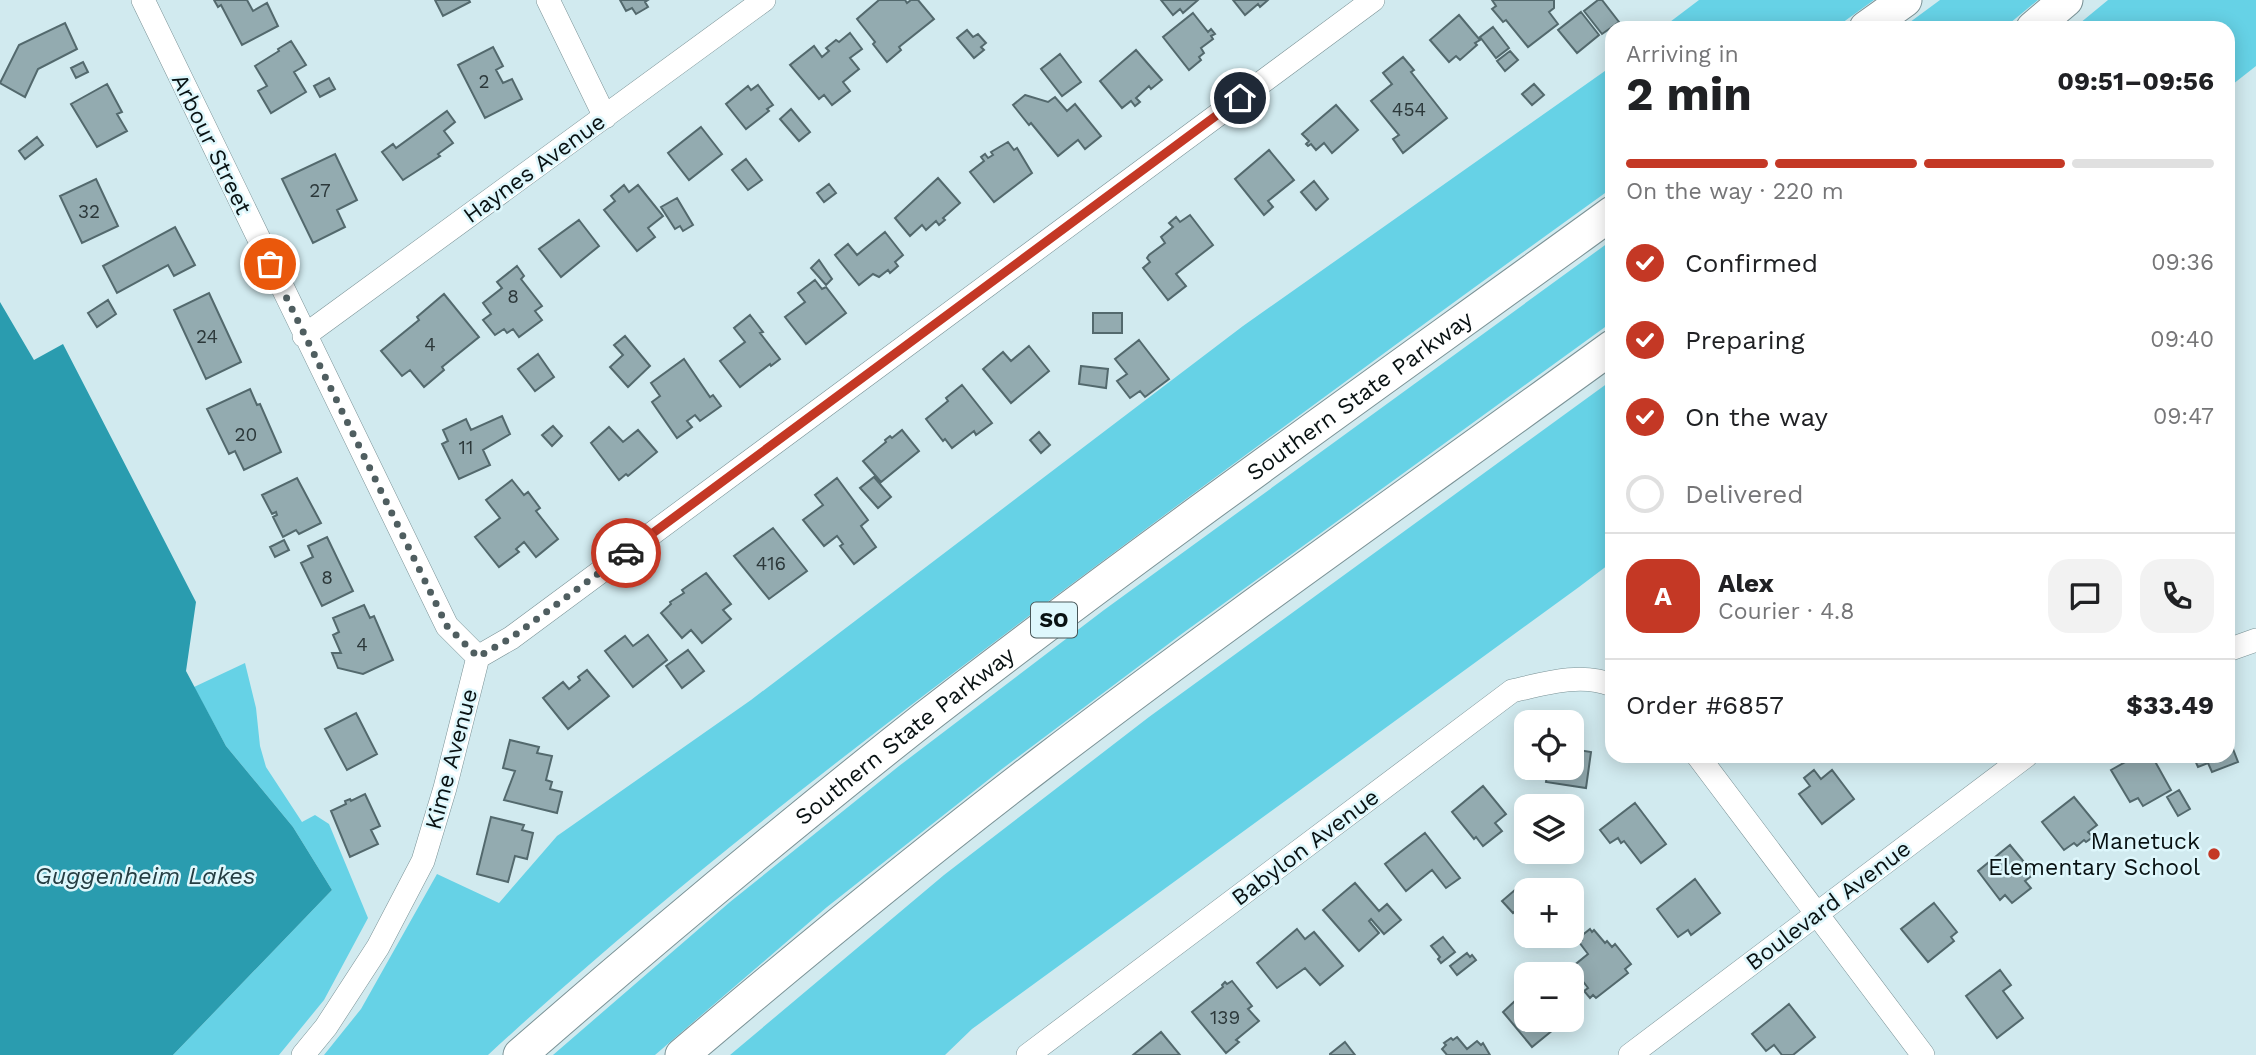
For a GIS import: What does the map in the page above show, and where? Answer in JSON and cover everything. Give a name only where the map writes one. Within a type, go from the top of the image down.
[{"type":"highway","points":[[1876,21],[1905,0]]},
{"type":"highway","points":[[2041,21],[2066,0]]},
{"type":"highway","name":"Southern State Parkway","points":[[520,1055],[712,890],[926,718],[1069,609],[1605,218]]},
{"type":"highway","points":[[682,1055],[842,921],[1041,764],[1241,615],[1605,352]]},
{"type":"street","name":"Arbour Street","points":[[143,0],[447,626],[478,657]]},
{"type":"street","points":[[548,0],[605,117]]},
{"type":"street","name":"Haynes Avenue","points":[[304,335],[764,0]]},
{"type":"street","name":"Kime Avenue","points":[[303,1055],[326,1027],[378,947],[423,861],[445,788],[478,657],[511,638],[1373,0]]},
{"type":"street","points":[[2235,648],[2256,640]]},
{"type":"street","name":"Babylon Avenue","points":[[1028,1055],[1512,691],[1556,681],[1605,682]]},
{"type":"street","points":[[1703,763],[1923,1055]]},
{"type":"street","name":"Boulevard Avenue","points":[[1630,1055],[2017,763]]},
{"type":"shaded area","points":[[1699,0],[1874,0],[1845,21],[1671,21]]},
{"type":"shaded area","points":[[1940,0],[2038,0],[2012,21],[1912,21]]},
{"type":"shaded area","points":[[2108,0],[2256,0],[2256,66],[2235,82],[2235,21],[2082,21]]},
{"type":"shaded area","points":[[1605,71],[1605,193],[1201,488],[843,757],[627,932],[488,1055],[324,1055],[361,1009],[437,874],[499,903],[557,836],[751,700],[1243,326]]},
{"type":"shaded area","points":[[1605,245],[1605,327],[1183,633],[1002,769],[827,907],[655,1055],[553,1055],[730,902],[899,766],[1104,610]]},
{"type":"shaded area","points":[[1605,385],[1605,567],[972,1029],[945,1055],[730,1055],[944,875],[1149,717]]},
{"type":"shaded area","points":[[245,663],[266,767],[302,822],[315,815],[329,824],[368,918],[324,1000],[279,1055],[173,1055],[332,890],[293,827],[226,746],[194,687]]},
{"type":"water","name":"Guggenheim Lakes","points":[[0,302],[34,360],[63,344],[196,602],[186,671],[226,746],[293,827],[332,890],[173,1055],[0,1055]]},
{"type":"building","points":[[214,0],[247,0],[253,11],[267,3],[278,26],[242,45],[221,5],[218,7]]},
{"type":"building","points":[[435,0],[469,0],[470,2],[443,16]]},
{"type":"building","points":[[620,0],[648,0],[645,2],[648,7],[636,14],[632,8],[626,11]]},
{"type":"building","points":[[879,0],[905,0],[907,3],[918,0],[934,19],[899,47],[901,50],[887,62],[857,19]]},
{"type":"building","points":[[1161,0],[1198,0],[1183,13],[1180,9],[1173,15]]},
{"type":"building","points":[[1233,0],[1268,0],[1260,7],[1258,4],[1245,15]]},
{"type":"building","points":[[1492,0],[1554,0],[1554,8],[1549,12],[1558,24],[1528,47],[1506,20],[1503,22],[1492,9],[1496,6]]},
{"type":"building","points":[[1602,0],[1618,21],[1605,21],[1605,32],[1602,34],[1584,11]]},
{"type":"building","points":[[1581,12],[1599,35],[1577,53],[1558,30]]},
{"type":"building","points":[[1193,13],[1208,32],[1211,29],[1215,34],[1211,36],[1213,39],[1201,48],[1204,53],[1199,57],[1201,60],[1189,70],[1163,37]]},
{"type":"building","points":[[1459,15],[1480,40],[1460,60],[1456,56],[1449,62],[1430,40]]},
{"type":"building","points":[[65,23],[77,49],[38,69],[25,97],[0,83],[19,45]]},
{"type":"building","points":[[1493,27],[1509,48],[1496,58],[1480,37]]},
{"type":"building","points":[[967,30],[973,37],[978,34],[986,43],[981,47],[984,50],[974,58],[957,38]]},
{"type":"building","points":[[850,33],[862,49],[850,58],[859,69],[843,82],[850,91],[832,105],[824,95],[819,99],[790,65],[814,46],[822,57],[829,51],[826,48]]},
{"type":"building","points":[[291,41],[306,65],[294,72],[306,92],[271,113],[258,91],[267,86],[255,66]]},
{"type":"building","points":[[493,47],[503,66],[496,70],[503,83],[512,79],[522,99],[485,118],[458,65]]},
{"type":"building","points":[[1136,50],[1162,80],[1151,89],[1149,86],[1136,98],[1140,102],[1135,106],[1131,101],[1122,108],[1100,81]]},
{"type":"building","points":[[1510,51],[1518,60],[1505,71],[1497,61]]},
{"type":"building","points":[[1060,54],[1081,82],[1062,96],[1041,69]]},
{"type":"building","points":[[1403,57],[1414,70],[1411,72],[1447,118],[1403,153],[1393,139],[1399,135],[1371,101],[1392,84],[1383,73]]},
{"type":"building","points":[[83,62],[88,72],[76,78],[71,68]]},
{"type":"building","points":[[329,78],[335,89],[320,97],[314,86]]},
{"type":"building","points":[[107,84],[122,112],[117,114],[127,131],[97,147],[71,104]]},
{"type":"building","points":[[1534,84],[1544,95],[1532,105],[1522,94]]},
{"type":"building","points":[[758,85],[773,105],[746,129],[726,104],[748,86],[751,90]]},
{"type":"building","points":[[1025,95],[1048,102],[1055,97],[1067,111],[1075,104],[1101,136],[1085,149],[1078,140],[1058,156],[1013,105]]},
{"type":"building","points":[[1336,105],[1358,130],[1332,153],[1324,143],[1316,150],[1311,144],[1308,146],[1306,144],[1309,141],[1302,134]]},
{"type":"building","points":[[791,109],[810,132],[799,141],[780,119]]},
{"type":"building","points":[[447,111],[455,122],[444,131],[453,143],[438,154],[440,156],[403,180],[382,152],[393,144],[396,148]]},
{"type":"building","points":[[701,127],[722,154],[689,180],[668,153]]},
{"type":"building","points":[[37,137],[43,145],[25,159],[19,151]]},
{"type":"building","points":[[1008,142],[1014,150],[1017,148],[1032,173],[994,202],[970,172],[984,161],[981,157],[985,154],[988,158],[993,155],[991,152]]},
{"type":"building","points":[[1269,150],[1294,180],[1268,201],[1273,207],[1264,215],[1235,179]]},
{"type":"building","points":[[335,154],[357,200],[337,210],[345,227],[313,243],[282,179]]},
{"type":"building","points":[[746,159],[762,180],[748,190],[732,170]]},
{"type":"building","points":[[938,178],[960,203],[939,225],[936,221],[926,230],[922,225],[910,236],[895,218]]},
{"type":"building","points":[[96,179],[118,226],[82,243],[60,196]]},
{"type":"building","points":[[1314,181],[1328,199],[1316,210],[1301,192]]},
{"type":"building","points":[[829,184],[836,193],[824,202],[817,193]]},
{"type":"building","points":[[624,185],[629,192],[638,185],[663,216],[648,228],[655,237],[637,251],[604,210],[615,201],[611,196]]},
{"type":"building","points":[[677,198],[693,225],[683,231],[680,226],[675,229],[661,207]]},
{"type":"building","points":[[1190,215],[1213,245],[1176,274],[1186,286],[1168,300],[1143,268],[1150,262],[1147,258],[1149,255],[1165,243],[1161,237],[1173,227],[1169,223],[1176,217],[1180,222]]},
{"type":"building","points":[[579,220],[599,246],[561,277],[539,249]]},
{"type":"building","points":[[175,227],[195,265],[174,276],[168,265],[117,293],[103,266]]},
{"type":"building","points":[[885,232],[903,255],[895,262],[898,266],[879,277],[873,274],[859,285],[835,255],[848,244],[857,255]]},
{"type":"building","points":[[819,260],[832,279],[826,285],[811,268]]},
{"type":"building","points":[[517,266],[524,276],[521,279],[542,306],[535,311],[542,320],[519,337],[513,329],[507,333],[504,329],[495,335],[483,320],[491,314],[483,303],[502,288],[497,282]]},
{"type":"building","points":[[815,280],[822,289],[826,287],[846,313],[806,344],[785,317],[805,302],[798,293]]},
{"type":"building","points":[[209,293],[241,362],[206,379],[174,310]]},
{"type":"building","points":[[444,294],[479,337],[442,367],[444,370],[424,387],[410,370],[402,376],[381,351],[419,320],[417,317]]},
{"type":"building","points":[[108,300],[116,314],[97,327],[88,313]]},
{"type":"building","points":[[1093,313],[1122,313],[1122,333],[1093,333]]},
{"type":"building","points":[[750,315],[780,359],[740,387],[720,361],[745,342],[734,328]]},
{"type":"building","points":[[625,336],[650,366],[628,387],[610,367],[623,355],[614,345]]},
{"type":"building","points":[[1139,340],[1169,379],[1145,397],[1140,391],[1130,398],[1117,381],[1127,374],[1115,359]]},
{"type":"building","points":[[1029,346],[1049,371],[1011,403],[983,369],[1003,352],[1011,361]]},
{"type":"building","points":[[538,354],[554,377],[535,391],[518,369]]},
{"type":"building","points":[[684,359],[710,397],[713,395],[721,406],[700,421],[695,415],[687,421],[692,427],[677,438],[652,402],[660,396],[651,383]]},
{"type":"building","points":[[1081,366],[1108,369],[1106,388],[1079,384]]},
{"type":"building","points":[[962,385],[992,423],[976,435],[974,431],[952,448],[926,419]]},
{"type":"building","points":[[250,389],[257,405],[260,404],[281,452],[244,470],[235,451],[229,454],[207,409]]},
{"type":"building","points":[[502,416],[510,434],[483,450],[490,465],[459,479],[442,444],[448,441],[443,430],[466,419],[471,430]]},
{"type":"building","points":[[553,426],[562,436],[552,446],[542,435]]},
{"type":"building","points":[[609,427],[623,442],[638,430],[657,452],[628,476],[626,474],[619,480],[591,443]]},
{"type":"building","points":[[902,430],[919,451],[881,482],[863,461],[890,436],[892,438]]},
{"type":"building","points":[[1039,432],[1050,445],[1041,453],[1030,440]]},
{"type":"building","points":[[874,477],[891,497],[878,508],[860,488]]},
{"type":"building","points":[[297,478],[321,523],[299,534],[296,530],[283,537],[273,517],[277,515],[276,512],[272,514],[262,495]]},
{"type":"building","points":[[837,478],[868,520],[861,526],[876,547],[854,564],[840,546],[843,544],[837,536],[824,546],[803,520],[823,505],[815,495]]},
{"type":"building","points":[[512,480],[524,495],[528,492],[540,508],[536,511],[558,539],[536,557],[524,542],[516,549],[519,552],[499,567],[475,537],[500,518],[486,500]]},
{"type":"building","points":[[773,528],[807,571],[769,599],[734,556]]},
{"type":"building","points":[[327,537],[353,591],[322,606],[301,563],[313,557],[308,546]]},
{"type":"building","points":[[284,540],[289,550],[275,557],[270,547]]},
{"type":"building","points":[[706,573],[731,604],[723,610],[731,619],[702,643],[691,630],[682,638],[661,613],[670,602],[684,593],[682,590]]},
{"type":"building","points":[[364,605],[370,618],[374,616],[393,660],[363,674],[338,668],[332,653],[341,653],[333,635],[339,632],[333,618]]},
{"type":"building","points":[[648,635],[667,660],[633,687],[605,651],[625,636],[633,646]]},
{"type":"building","points":[[688,650],[704,671],[682,688],[666,666]]},
{"type":"building","points":[[587,670],[609,696],[568,729],[543,698],[563,682],[569,689]]},
{"type":"building","points":[[356,713],[377,754],[347,770],[325,729]]},
{"type":"building","points":[[510,740],[539,747],[537,753],[552,756],[546,780],[552,782],[550,789],[562,792],[557,813],[504,800],[515,771],[503,768]]},
{"type":"building","points":[[1584,751],[1591,752],[1586,788],[1546,782],[1584,780]]},
{"type":"building","points":[[2235,754],[2238,762],[2212,772],[2208,763],[2235,763]]},
{"type":"building","points":[[2124,763],[2156,763],[2171,790],[2143,806],[2138,798],[2130,802],[2111,770]]},
{"type":"building","points":[[1814,770],[1821,779],[1832,770],[1854,799],[1822,824],[1799,794],[1810,786],[1804,778]]},
{"type":"building","points":[[1483,786],[1506,814],[1495,823],[1502,831],[1483,846],[1452,812]]},
{"type":"building","points":[[2179,790],[2190,809],[2178,816],[2167,797]]},
{"type":"building","points":[[365,794],[380,826],[371,830],[378,844],[350,857],[331,811],[346,804],[345,801]]},
{"type":"building","points":[[2074,797],[2097,825],[2088,832],[2093,837],[2077,846],[2074,843],[2064,850],[2042,822]]},
{"type":"building","points":[[1635,803],[1666,844],[1641,863],[1624,841],[1621,843],[1618,838],[1610,843],[1600,830]]},
{"type":"building","points":[[491,817],[524,825],[522,830],[533,833],[527,859],[515,856],[508,882],[477,874]]},
{"type":"building","points":[[1425,833],[1460,878],[1446,888],[1432,870],[1406,891],[1385,864]]},
{"type":"building","points":[[2010,845],[2034,874],[2025,881],[2031,888],[2012,903],[2005,895],[2000,900],[1978,871]]},
{"type":"building","points":[[1695,879],[1720,913],[1691,935],[1688,930],[1678,937],[1657,909]]},
{"type":"building","points":[[1355,883],[1379,911],[1387,904],[1401,920],[1384,934],[1371,919],[1369,921],[1379,933],[1359,951],[1323,910]]},
{"type":"building","points":[[1514,891],[1514,912],[1513,913],[1502,901]]},
{"type":"building","points":[[1934,903],[1957,932],[1951,937],[1954,941],[1928,962],[1901,929]]},
{"type":"building","points":[[1297,929],[1305,939],[1314,932],[1343,966],[1320,985],[1305,968],[1277,988],[1257,963]]},
{"type":"building","points":[[1590,929],[1592,932],[1594,930],[1605,943],[1607,941],[1612,947],[1615,944],[1631,964],[1625,969],[1628,973],[1596,998],[1593,995],[1590,998],[1584,991],[1588,988],[1584,983],[1584,962],[1578,962],[1588,954],[1584,948],[1584,934]]},
{"type":"building","points":[[1443,937],[1455,952],[1441,963],[1438,959],[1440,957],[1431,946]]},
{"type":"building","points":[[1467,953],[1476,960],[1457,975],[1450,966]]},
{"type":"building","points":[[2000,970],[2011,985],[2003,991],[2023,1018],[1997,1038],[1966,996]]},
{"type":"building","points":[[1232,981],[1252,1006],[1248,1009],[1259,1021],[1236,1040],[1239,1042],[1226,1053],[1192,1012],[1223,987],[1225,982],[1227,984]]},
{"type":"building","points":[[1514,1002],[1514,1025],[1503,1012]]},
{"type":"building","points":[[1789,1004],[1815,1037],[1793,1055],[1782,1055],[1774,1045],[1766,1051],[1752,1034]]},
{"type":"building","points":[[1161,1032],[1180,1055],[1133,1055]]},
{"type":"building","points":[[1520,1032],[1550,1032],[1532,1047]]},
{"type":"building","points":[[1457,1037],[1467,1049],[1477,1041],[1481,1045],[1483,1043],[1490,1055],[1447,1055],[1442,1049],[1446,1045],[1444,1043]]},
{"type":"building","points":[[1345,1042],[1355,1055],[1330,1055],[1330,1054]]},
{"type":"way so far","points":[[270,264],[447,626],[478,657],[511,638],[626,553]]},
{"type":"place","name":"Manetuck Elementary School","points":[[2214,854]]},
{"type":"route","points":[[626,553],[1240,98]]}]
